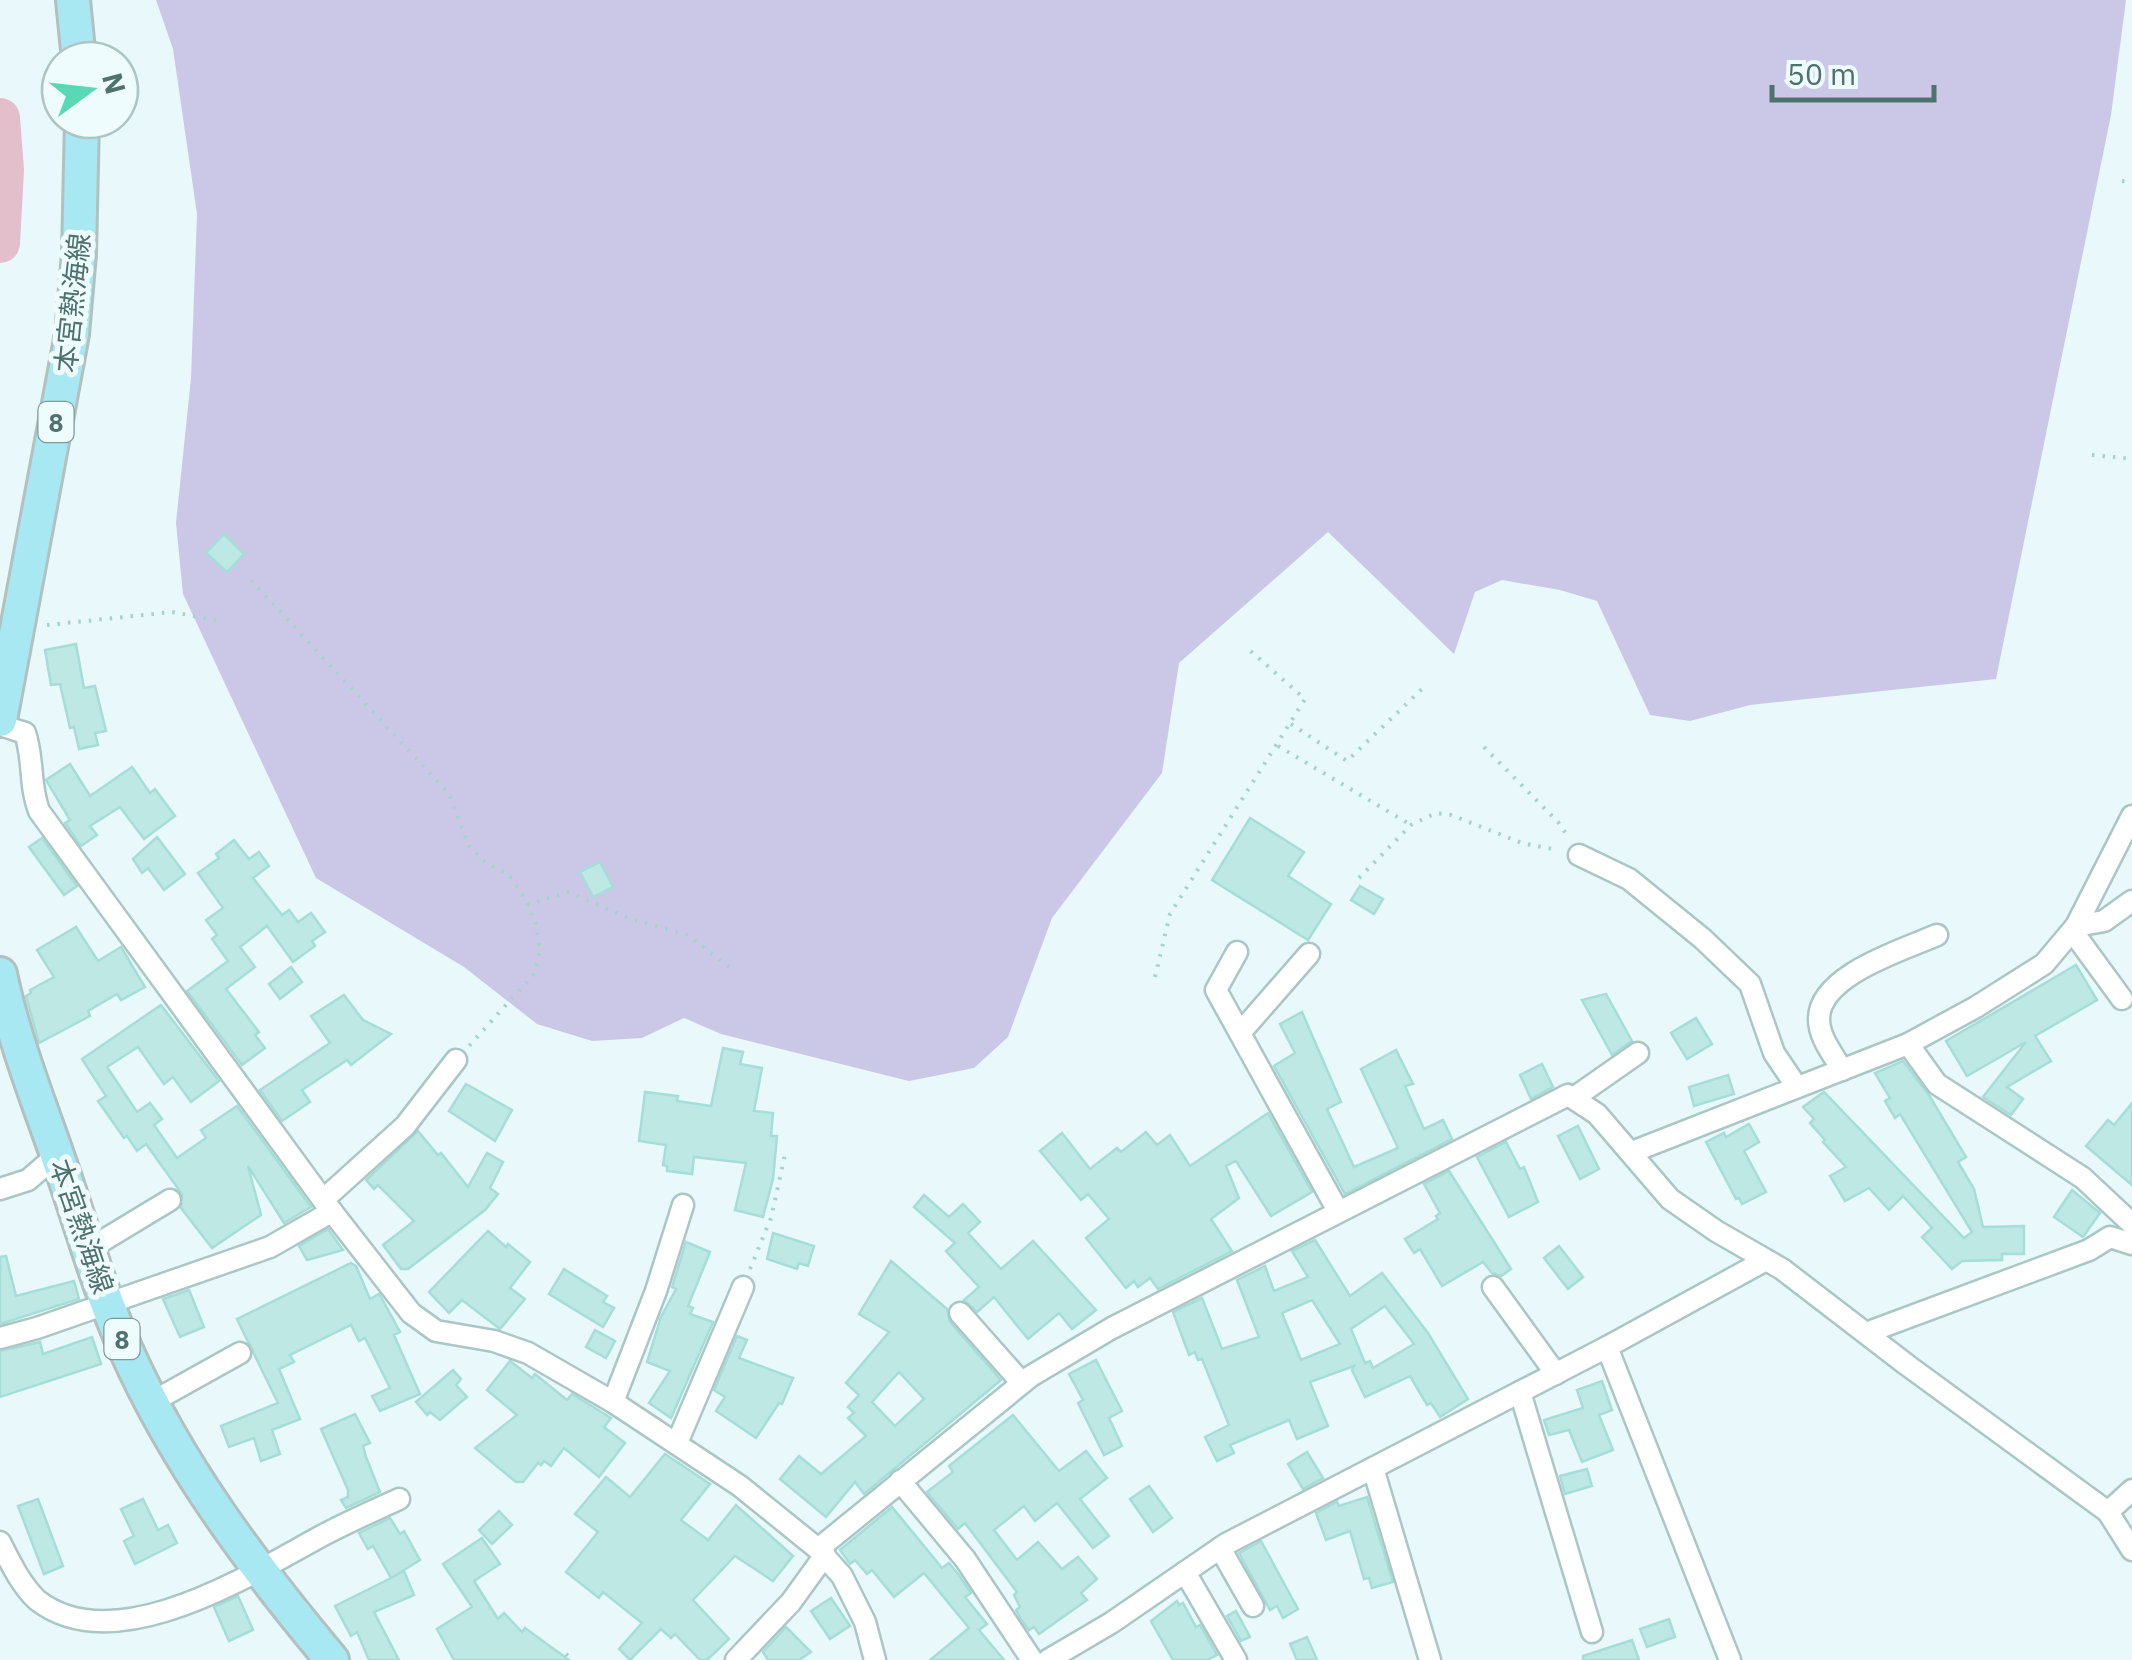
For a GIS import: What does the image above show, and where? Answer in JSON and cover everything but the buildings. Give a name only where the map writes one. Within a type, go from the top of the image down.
[{"type":"main road","points":[[73,0],[77,40]]},
{"type":"main road","name":"本宮熱海線","points":[[0,722],[72,334],[79,254],[82,140]]},
{"type":"main road","name":"本宮熱海線","points":[[0,974],[12,1023],[89,1249],[152,1402],[202,1492],[259,1572],[332,1660]]},
{"type":"street","points":[[0,722],[25,733],[30,746],[32,794],[39,811],[327,1206],[410,1313],[452,1336],[494,1342],[528,1353],[613,1402],[740,1486],[822,1552],[858,1606],[875,1660]]},
{"type":"street","points":[[1632,1152],[1908,1044],[2044,964],[2074,929],[2132,816]]},
{"type":"street","points":[[1579,855],[1628,880],[1704,939],[1750,984],[1774,1053],[1797,1088]]},
{"type":"street","points":[[2074,929],[2104,921],[2132,902]]},
{"type":"street","points":[[2074,929],[2122,1000]]},
{"type":"street","points":[[1842,1070],[1822,1036],[1819,1020],[1828,994],[1859,970],[1937,935]]},
{"type":"street","points":[[1236,952],[1216,990],[1338,1212]]},
{"type":"street","points":[[1240,1033],[1309,954]]},
{"type":"street","points":[[1908,1044],[1937,1084],[2082,1178],[2132,1224]]},
{"type":"street","points":[[736,1660],[791,1602],[822,1552],[900,1481],[1022,1383],[1112,1328],[1560,1097],[1575,1097],[1638,1053]]},
{"type":"street","points":[[0,1338],[270,1247],[327,1206],[405,1126],[456,1060]]},
{"type":"street","points":[[1575,1097],[1597,1114],[1670,1199],[1782,1269],[2108,1512],[2132,1550]]},
{"type":"street","points":[[0,1189],[28,1180],[57,1154]]},
{"type":"street","points":[[89,1249],[170,1200]]},
{"type":"street","points":[[613,1402],[656,1291],[683,1205]]},
{"type":"street","points":[[1866,1333],[2089,1250],[2110,1237],[2132,1244]]},
{"type":"street","points":[[1048,1660],[1220,1548],[1766,1260]]},
{"type":"street","points":[[1493,1286],[1556,1374]]},
{"type":"street","points":[[677,1443],[743,1287]]},
{"type":"street","points":[[960,1314],[1022,1383]]},
{"type":"street","points":[[1607,1347],[1730,1660]]},
{"type":"street","points":[[152,1402],[240,1353]]},
{"type":"street","points":[[1520,1392],[1592,1632]]},
{"type":"street","points":[[1373,1468],[1430,1660]]},
{"type":"street","points":[[900,1481],[955,1546],[1032,1660]]},
{"type":"street","points":[[2108,1512],[2132,1490]]},
{"type":"street","points":[[0,1542],[36,1600],[62,1617],[88,1626],[117,1627],[145,1622],[192,1604],[398,1499]]},
{"type":"street","points":[[1220,1548],[1253,1606]]},
{"type":"street","points":[[1185,1572],[1236,1660]]},
{"type":"path","points":[[2122,181],[2132,182]]},
{"type":"path","points":[[2092,454],[2132,460]]},
{"type":"path","points":[[252,580],[448,794],[469,846],[485,862],[508,875],[536,924],[540,951],[534,974],[456,1060]]},
{"type":"path","points":[[17,626],[97,622],[172,612],[216,620]]},
{"type":"path","points":[[1155,977],[1170,914],[1304,700],[1246,647]]},
{"type":"path","points":[[1290,724],[1347,761],[1422,689]]},
{"type":"path","points":[[1278,746],[1410,825]]},
{"type":"path","points":[[1484,747],[1558,822],[1579,855]]},
{"type":"path","points":[[1359,878],[1410,825],[1426,815],[1451,815],[1522,843],[1579,855]]},
{"type":"path","points":[[527,905],[568,892],[631,919],[688,936],[733,970]]},
{"type":"path","points":[[743,1287],[772,1218],[786,1150]]},
{"type":"path","points":[[566,1654],[572,1660]]},
{"type":"shaded area","points":[[156,0],[2126,0],[2111,115],[1996,679],[1750,705],[1690,721],[1650,715],[1597,601],[1502,580],[1475,592],[1454,654],[1328,532],[1179,663],[1162,773],[1052,918],[1008,1037],[974,1068],[909,1081],[721,1034],[684,1018],[642,1038],[592,1041],[537,1024],[464,967],[316,878],[183,594],[176,523],[191,378],[197,214],[173,49]]},
{"type":"waterway","points":[[0,118],[4,170],[0,243]]}]
